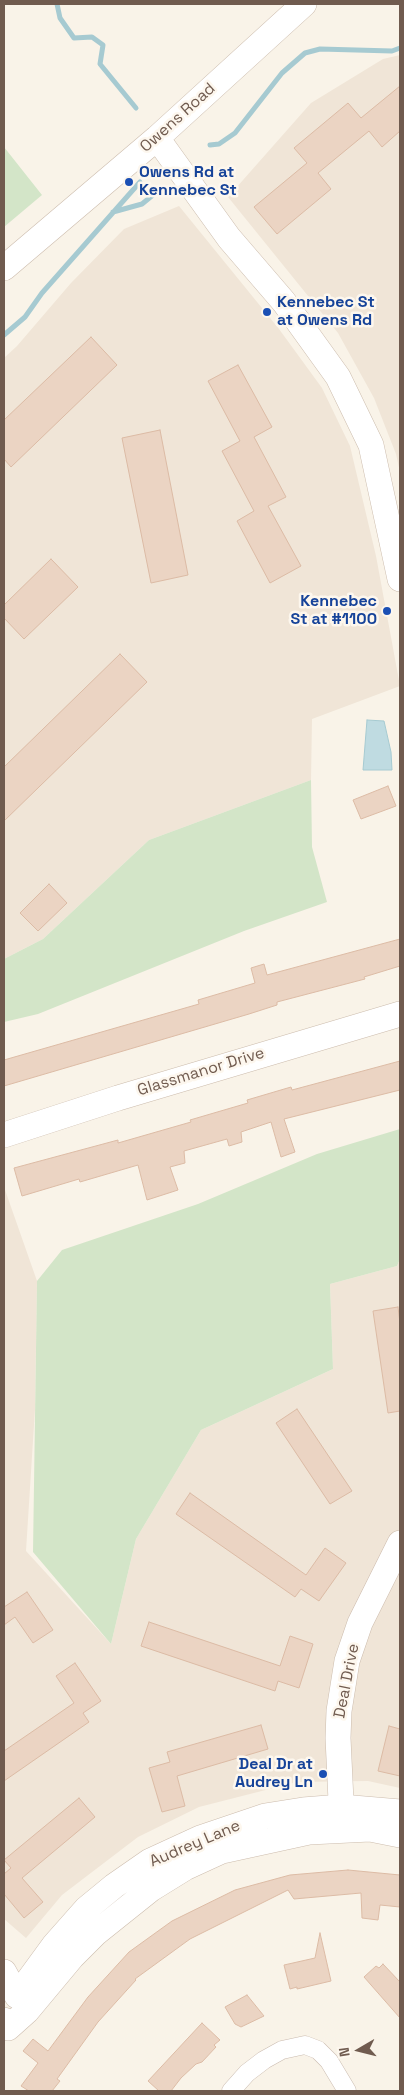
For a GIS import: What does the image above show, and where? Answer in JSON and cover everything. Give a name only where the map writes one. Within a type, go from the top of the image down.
[{"type":"street","name":"Owens Road","points":[[4,268],[157,138],[304,4]]},
{"type":"street","points":[[157,138],[229,238],[284,302],[338,378],[371,444],[400,579]]},
{"type":"street","name":"Glassmanor Drive","points":[[4,1135],[137,1092],[400,1014]]},
{"type":"street","name":"Deal Drive","points":[[342,1818],[338,1729],[348,1661],[360,1624],[400,1543]]},
{"type":"street","name":"Audrey Lane","points":[[5,2027],[22,2003],[96,1933],[151,1889],[185,1868],[222,1851],[273,1838],[309,1832],[342,1818],[400,1812]]},
{"type":"street","name":"Audrey Lane","points":[[342,1818],[370,1830],[400,1835]]},
{"type":"street","points":[[4,1972],[22,2003]]},
{"type":"street","points":[[231,2091],[247,2073],[264,2060],[292,2046],[305,2045],[318,2050],[335,2070],[347,2091]]},
{"type":"shaded area","points":[[400,55],[400,472],[396,454],[374,398],[338,333],[228,197],[311,103],[383,59]]},
{"type":"shaded area","points":[[179,206],[279,329],[322,388],[350,446],[376,556],[400,686],[312,719],[311,780],[149,840],[43,939],[4,959],[4,358],[17,346],[71,283],[124,229]]},
{"type":"shaded area","points":[[4,1187],[37,1281],[35,1409],[26,1551],[111,1644],[136,1539],[201,1430],[333,1369],[330,1284],[397,1266],[400,1259],[400,1788],[368,1781],[297,1782],[199,1807],[138,1837],[62,1895],[26,1938],[4,1919]]},
{"type":"green space","points":[[4,147],[42,195],[4,227]]},
{"type":"green space","points":[[311,780],[312,847],[327,902],[244,931],[38,1014],[4,1022],[4,959],[43,939],[149,840]]},
{"type":"green space","points":[[400,1129],[400,1259],[397,1266],[330,1284],[333,1369],[201,1430],[136,1539],[111,1644],[33,1552],[37,1281],[62,1250],[198,1204],[317,1154]]},
{"type":"water","points":[[367,720],[384,721],[391,752],[392,770],[363,770]]},
{"type":"building","points":[[400,86],[400,131],[382,147],[369,131],[318,173],[331,189],[277,234],[254,207],[307,163],[294,148],[348,103],[361,118]]},
{"type":"building","points":[[91,337],[117,365],[11,467],[4,459],[4,420]]},
{"type":"building","points":[[238,365],[272,427],[254,437],[286,497],[268,506],[301,566],[270,583],[237,521],[254,511],[222,451],[240,441],[208,381]]},
{"type":"building","points":[[160,430],[188,575],[151,583],[122,438]]},
{"type":"building","points":[[51,559],[78,587],[24,639],[4,618],[4,605]]},
{"type":"building","points":[[120,654],[147,682],[4,821],[4,767]]},
{"type":"building","points":[[388,786],[396,806],[361,819],[353,800]]},
{"type":"building","points":[[49,884],[67,903],[38,931],[20,913]]},
{"type":"building","points":[[400,939],[400,966],[364,977],[365,979],[277,1002],[277,1005],[249,1014],[4,1086],[4,1060],[199,1004],[198,1000],[255,983],[251,968],[264,964],[267,975]]},
{"type":"building","points":[[400,1061],[400,1090],[284,1119],[295,1152],[281,1157],[271,1122],[241,1132],[242,1142],[229,1146],[227,1139],[184,1151],[185,1163],[170,1167],[178,1190],[147,1200],[138,1165],[80,1182],[79,1179],[22,1196],[14,1168],[118,1140],[118,1143],[191,1122],[190,1120],[248,1103],[247,1100],[291,1087],[292,1090]]},
{"type":"building","points":[[398,1307],[400,1323],[400,1411],[388,1413],[373,1311]]},
{"type":"building","points":[[297,1409],[352,1491],[330,1504],[276,1423]]},
{"type":"building","points":[[190,1493],[306,1575],[325,1548],[346,1563],[319,1601],[301,1589],[295,1597],[176,1514]]},
{"type":"building","points":[[27,1592],[53,1630],[33,1643],[15,1617],[4,1625],[4,1607]]},
{"type":"building","points":[[149,1622],[280,1666],[290,1636],[313,1644],[299,1688],[278,1681],[275,1691],[141,1646]]},
{"type":"building","points":[[75,1663],[101,1701],[83,1713],[89,1722],[4,1781],[4,1751],[74,1703],[56,1676]]},
{"type":"building","points":[[261,1725],[268,1749],[177,1776],[185,1806],[162,1812],[149,1768],[170,1762],[167,1752]]},
{"type":"building","points":[[389,1726],[400,1729],[400,1776],[378,1771]]},
{"type":"building","points":[[79,1798],[95,1817],[22,1878],[43,1902],[24,1918],[4,1894],[4,1874],[11,1868],[4,1860]]},
{"type":"building","points":[[348,1870],[400,1875],[400,1907],[380,1905],[378,1920],[362,1918],[361,1893],[294,1899],[288,1890],[190,1939],[135,1979],[98,2022],[57,2079],[60,2081],[52,2091],[29,2091],[21,2086],[38,2063],[23,2051],[33,2039],[48,2051],[88,1997],[129,1952],[172,1921],[235,1890],[290,1875]]},
{"type":"building","points":[[320,1933],[331,1981],[290,1989],[284,1965],[315,1958]]},
{"type":"building","points":[[383,1964],[400,1982],[400,2018],[364,1977],[376,1966],[379,1968]]},
{"type":"building","points":[[247,1995],[264,2016],[241,2027],[235,2024],[225,2007]]},
{"type":"building","points":[[202,2023],[220,2040],[214,2045],[216,2047],[202,2062],[196,2064],[181,2078],[171,2091],[159,2091],[148,2081]]},
{"type":"waterway","points":[[57,4],[60,18],[74,38],[92,37],[103,45],[100,64],[136,108]]},
{"type":"waterway","points":[[210,145],[219,144],[235,133],[282,73],[305,53],[320,49],[392,51],[400,48]]},
{"type":"waterway","points":[[4,335],[25,317],[42,293],[140,182]]},
{"type":"waterway","points":[[113,212],[142,204],[159,190]]},
{"type":"place","name":"Owens Rd at Kennebec St","points":[[129,182]]},
{"type":"place","name":"Kennebec St at Owens Rd","points":[[267,312]]},
{"type":"place","name":"Kennebec St at #1100","points":[[387,611]]},
{"type":"place","name":"Deal Dr at Audrey Ln","points":[[323,1774]]}]
